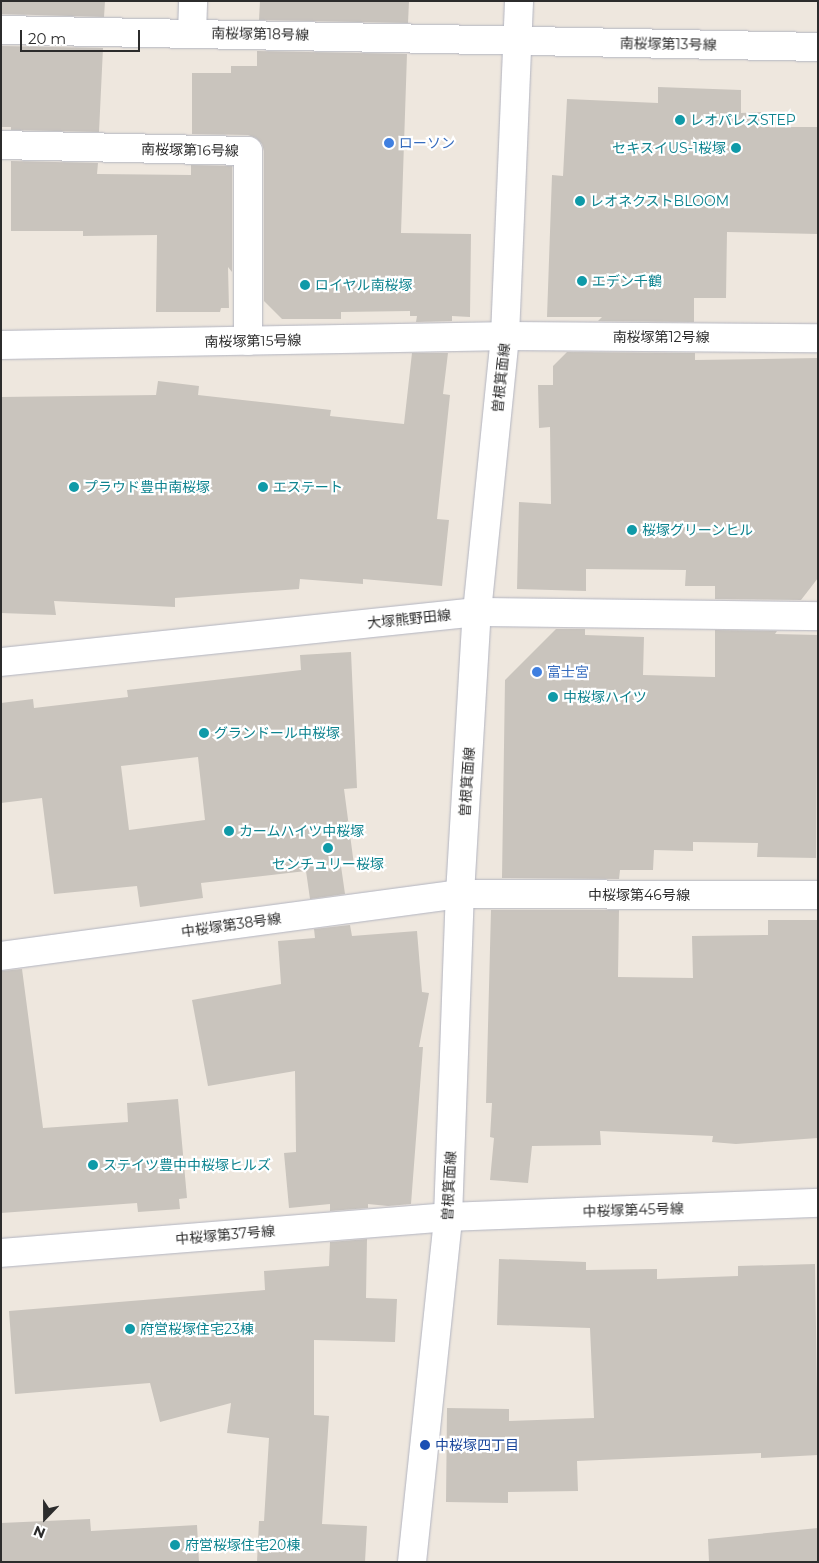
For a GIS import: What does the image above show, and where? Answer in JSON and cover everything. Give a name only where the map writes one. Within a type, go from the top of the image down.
[{"type":"street","points":[[192,32],[193,1]]},
{"type":"street","name":"曽根箕面線","points":[[412,1562],[448,1217],[460,894],[478,612],[505,336],[519,1]]},
{"type":"street","name":"南桜塚第18号線","points":[[1,30],[192,32],[518,40]]},
{"type":"street","name":"南桜塚第13号線","points":[[518,40],[818,47]]},
{"type":"street","name":"南桜塚第16号線","points":[[1,145],[248,151],[248,341]]},
{"type":"street","name":"南桜塚第12号線","points":[[505,336],[818,338]]},
{"type":"street","name":"南桜塚第15号線","points":[[1,345],[505,336]]},
{"type":"street","name":"大塚熊野田線","points":[[1,662],[478,612],[818,616]]},
{"type":"street","name":"中桜塚第46号線","points":[[460,894],[818,895]]},
{"type":"street","name":"中桜塚第38号線","points":[[1,956],[460,894]]},
{"type":"street","name":"中桜塚第45号線","points":[[448,1217],[818,1203]]},
{"type":"street","name":"中桜塚第37号線","points":[[1,1253],[448,1217]]},
{"type":"building","points":[[1,1],[105,1],[104,17],[1,14]]},
{"type":"building","points":[[260,1],[409,1],[408,23],[259,20]]},
{"type":"building","points":[[1,46],[103,48],[99,132],[11,130],[11,127],[1,127]]},
{"type":"building","points":[[257,51],[407,54],[401,233],[471,234],[470,317],[452,316],[452,321],[416,322],[417,316],[410,316],[410,311],[341,312],[341,319],[282,319],[264,301],[264,151],[262,144],[256,138],[248,135],[192,134],[192,73],[231,73],[231,66],[257,66]]},
{"type":"building","points":[[658,87],[741,90],[741,113],[761,112],[761,127],[818,127],[818,234],[727,232],[726,298],[694,298],[694,322],[598,321],[602,317],[547,317],[552,175],[563,176],[567,99],[658,103]]},
{"type":"building","points":[[11,161],[98,163],[97,174],[191,175],[191,165],[232,166],[232,272],[228,267],[229,308],[221,308],[220,312],[156,312],[157,235],[83,236],[83,231],[11,231]]},
{"type":"building","points":[[567,352],[695,353],[695,360],[818,358],[818,578],[801,600],[715,599],[715,586],[685,586],[686,570],[586,569],[586,591],[517,589],[519,502],[551,504],[550,427],[539,428],[538,385],[553,385],[553,366]]},
{"type":"building","points":[[412,353],[448,353],[443,394],[450,395],[437,519],[449,520],[442,586],[363,579],[363,584],[300,579],[299,589],[175,598],[175,607],[54,601],[56,615],[1,613],[1,397],[156,395],[158,381],[199,386],[198,395],[331,410],[330,416],[404,424]]},
{"type":"building","points":[[556,629],[585,629],[585,635],[644,637],[643,675],[715,677],[715,630],[777,631],[775,634],[818,635],[816,858],[757,857],[758,843],[693,842],[693,851],[654,850],[653,870],[620,870],[619,879],[502,878],[505,680]]},
{"type":"building","points":[[351,652],[357,788],[344,789],[354,865],[341,866],[345,894],[310,899],[306,871],[201,883],[203,898],[140,907],[137,886],[54,894],[42,798],[1,803],[1,703],[33,699],[34,708],[128,697],[127,690],[301,670],[300,655]],"holes":[[[198,757],[205,820],[129,830],[121,766]]]},
{"type":"building","points":[[491,910],[619,910],[618,977],[693,978],[692,936],[768,935],[768,920],[818,920],[818,1138],[736,1144],[712,1142],[713,1136],[600,1131],[601,1145],[532,1146],[528,1183],[490,1180],[494,1138],[490,1137],[492,1103],[486,1103]]},
{"type":"building","points":[[350,925],[352,936],[417,931],[422,992],[429,993],[419,1047],[423,1047],[411,1204],[388,1206],[368,1204],[368,1208],[330,1211],[330,1204],[289,1208],[284,1153],[296,1152],[295,1071],[208,1086],[192,1000],[281,984],[278,941],[315,938],[314,929]]},
{"type":"building","name":"ステイツ豊中中桜塚ヒルズ","points":[[22,969],[43,1128],[128,1122],[127,1103],[178,1099],[187,1198],[179,1199],[180,1209],[138,1212],[137,1203],[1,1213],[1,971]]},
{"type":"building","points":[[367,1239],[366,1298],[397,1299],[395,1342],[314,1340],[314,1415],[329,1416],[322,1524],[367,1526],[365,1562],[257,1562],[259,1521],[264,1521],[269,1438],[227,1433],[231,1403],[160,1422],[150,1383],[15,1394],[9,1311],[265,1290],[264,1271],[329,1266],[330,1242]]},
{"type":"building","points":[[499,1259],[586,1262],[586,1270],[657,1269],[657,1279],[738,1276],[738,1266],[815,1264],[818,1455],[761,1458],[761,1453],[577,1461],[578,1491],[508,1492],[508,1503],[446,1502],[447,1408],[509,1409],[509,1421],[594,1418],[590,1328],[497,1325]]},
{"type":"building","points":[[90,1519],[91,1531],[197,1525],[199,1562],[1,1562],[1,1523]]},
{"type":"building","points":[[818,1528],[818,1562],[709,1562],[708,1539]]},
{"type":"place","name":"レオパレスSTEP","points":[[680,120]]},
{"type":"place","name":"ローソン","points":[[389,143]]},
{"type":"place","name":"セキスイUS-1桜塚","points":[[736,148]]},
{"type":"place","name":"レオネクストBLOOM","points":[[580,201]]},
{"type":"place","name":"エデン千鶴","points":[[582,281]]},
{"type":"place","name":"ロイヤル南桜塚","points":[[305,285]]},
{"type":"place","name":"プラウド豊中南桜塚","points":[[74,487]]},
{"type":"place","name":"エステート","points":[[263,487]]},
{"type":"place","name":"桜塚グリーンヒル","points":[[632,530]]},
{"type":"place","name":"富士宮","points":[[537,672]]},
{"type":"place","name":"中桜塚ハイツ","points":[[553,697]]},
{"type":"place","name":"グランドール中桜塚","points":[[204,733]]},
{"type":"place","name":"カームハイツ中桜塚","points":[[229,831]]},
{"type":"place","name":"センチュリー桜塚","points":[[328,848]]},
{"type":"place","name":"ステイツ豊中中桜塚ヒルズ","points":[[93,1165]]},
{"type":"place","name":"府営桜塚住宅23棟","points":[[130,1329]]},
{"type":"place","name":"中桜塚四丁目","points":[[425,1445]]},
{"type":"place","name":"府営桜塚住宅20棟","points":[[175,1545]]}]
